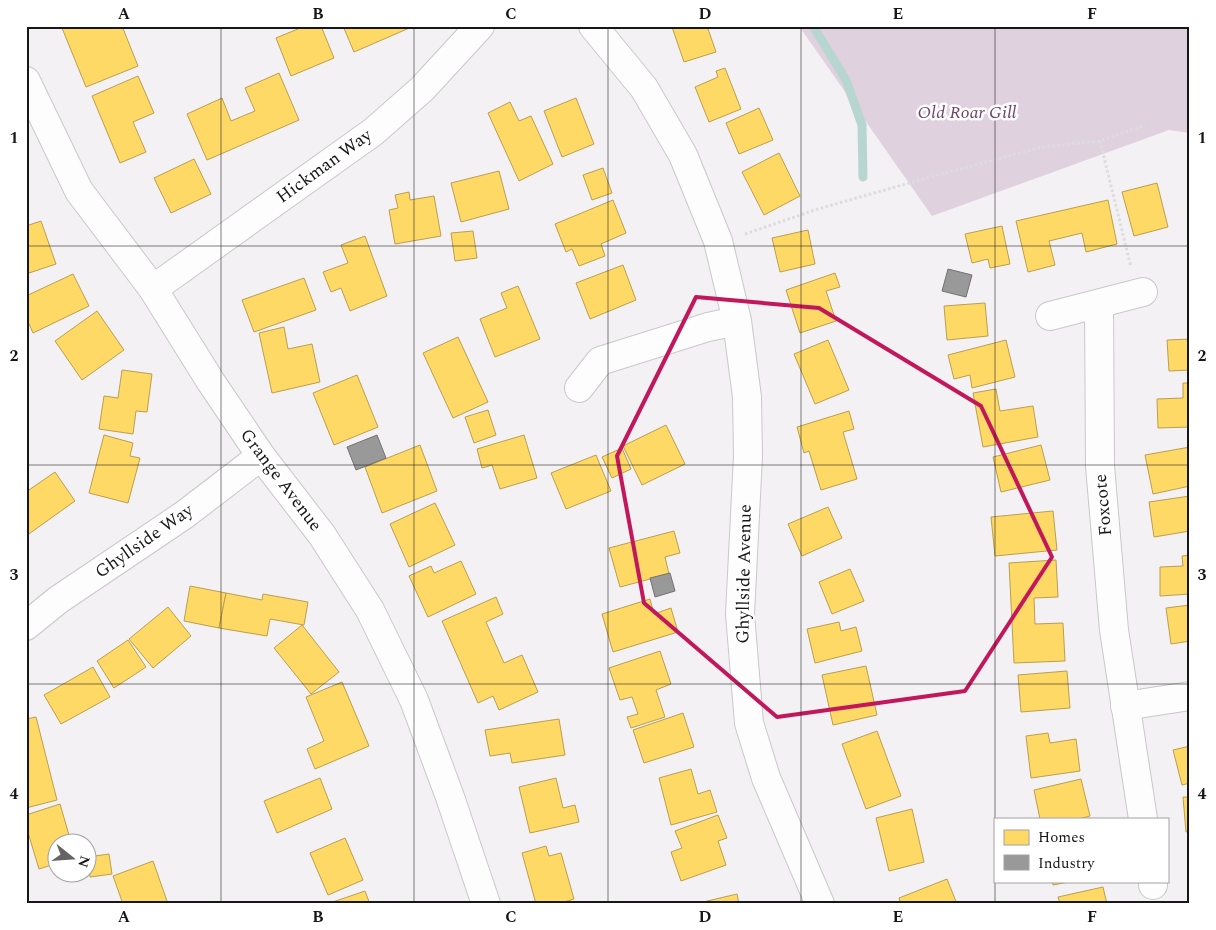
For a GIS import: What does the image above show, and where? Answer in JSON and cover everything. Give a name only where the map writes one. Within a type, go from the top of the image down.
[{"type":"street","name":"Hickman Way","points":[[153,289],[373,132],[422,89],[480,26]]},
{"type":"street","name":"Ghyllside Avenue","points":[[593,26],[644,88],[683,155],[718,241],[737,321],[747,397],[748,456],[740,614],[749,723],[766,778],[820,904]]},
{"type":"street","name":"Grange Avenue","points":[[26,81],[79,191],[153,289],[211,382],[261,456],[322,535],[370,610],[414,700],[450,797],[486,904]]},
{"type":"street","points":[[1050,316],[1139,293]]},
{"type":"street","name":"Foxcote","points":[[1098,304],[1100,466],[1114,630],[1143,818]]},
{"type":"street","points":[[579,388],[600,361],[708,327],[737,321]]},
{"type":"street","name":"Ghyllside Way","points":[[26,626],[58,600],[184,514],[261,456]]},
{"type":"street","points":[[1125,706],[1190,696]]},
{"type":"path","points":[[718,241],[838,203],[1042,147],[1100,141],[1145,125]]},
{"type":"path","points":[[1100,141],[1139,293]]},
{"type":"highlighted area","points":[[696,297],[819,308],[981,406],[1052,557],[965,691],[777,717],[644,603],[617,456]]},
{"type":"green space","name":"Old Roar Gill","points":[[799,26],[1190,26],[1190,133],[1169,130],[932,216]]},
{"type":"building: Homes","points":[[68,26],[122,26],[138,66],[86,87],[62,28]]},
{"type":"building: Homes","points":[[305,26],[321,26],[334,58],[291,76],[276,38]]},
{"type":"building: Homes","points":[[343,26],[414,26],[354,52]]},
{"type":"building: Homes","points":[[707,26],[716,52],[684,62],[672,27]]},
{"type":"building: Homes","points":[[725,68],[741,109],[709,122],[695,87],[718,77],[716,71]]},
{"type":"building: Homes","points":[[279,73],[299,120],[207,160],[187,114],[222,98],[231,121],[255,111],[245,88]]},
{"type":"building: Homes","points":[[138,76],[154,113],[133,122],[146,152],[120,163],[92,96]]},
{"type":"building: Homes","points":[[576,98],[594,144],[562,157],[544,111]]},
{"type":"building: Homes","points":[[510,102],[519,121],[531,116],[553,164],[519,181],[488,113]]},
{"type":"building: Homes","points":[[759,108],[773,140],[739,154],[726,123]]},
{"type":"building: Homes","points":[[779,153],[800,196],[764,215],[742,172]]},
{"type":"building: Homes","points":[[194,159],[211,194],[171,213],[154,178]]},
{"type":"building: Homes","points":[[603,168],[612,193],[592,200],[583,175]]},
{"type":"building: Homes","points":[[499,171],[509,209],[461,222],[451,183]]},
{"type":"building: Homes","points":[[1157,183],[1168,227],[1134,236],[1122,192]]},
{"type":"building: Homes","points":[[409,192],[410,200],[434,196],[441,236],[395,244],[389,210],[398,208],[395,195]]},
{"type":"building: Homes","points":[[613,200],[626,233],[601,244],[605,256],[579,266],[572,249],[566,252],[555,224]]},
{"type":"building: Homes","points":[[1108,200],[1117,244],[1086,252],[1082,233],[1049,241],[1055,265],[1028,272],[1016,221]]},
{"type":"building: Homes","points":[[41,221],[56,264],[26,274],[26,226]]},
{"type":"building: Homes","points":[[1002,226],[1010,264],[990,268],[988,259],[972,263],[965,234]]},
{"type":"building: Homes","points":[[808,230],[815,264],[780,272],[772,238]]},
{"type":"building: Homes","points":[[473,231],[477,258],[455,261],[451,233]]},
{"type":"building: Homes","points":[[365,236],[387,296],[350,311],[341,288],[331,292],[323,272],[348,263],[341,245]]},
{"type":"building: Homes","points":[[623,265],[636,300],[590,319],[576,283]]},
{"type":"building: Homes","points":[[835,273],[840,287],[826,291],[836,321],[800,333],[786,290]]},
{"type":"building: Homes","points":[[73,274],[89,306],[33,333],[26,317],[26,296]]},
{"type":"building: Homes","points":[[304,278],[316,310],[254,332],[242,300]]},
{"type":"building: Homes","points":[[518,286],[540,339],[495,357],[480,319],[507,308],[501,293]]},
{"type":"building: Homes","points":[[985,303],[988,336],[947,340],[944,306]]},
{"type":"building: Homes","points":[[97,311],[124,350],[82,380],[55,341]]},
{"type":"building: Homes","points":[[284,327],[288,349],[312,344],[320,382],[272,393],[259,333]]},
{"type":"building: Homes","points":[[458,337],[488,402],[453,418],[423,353]]},
{"type":"building: Homes","points":[[1190,339],[1190,370],[1169,371],[1167,340]]},
{"type":"building: Homes","points":[[828,340],[849,390],[815,404],[794,354]]},
{"type":"building: Homes","points":[[1006,340],[1015,377],[972,388],[970,375],[954,379],[948,355]]},
{"type":"building: Homes","points":[[122,370],[152,374],[147,412],[136,411],[133,434],[99,429],[104,396],[118,398]]},
{"type":"building: Homes","points":[[357,375],[378,427],[334,445],[313,393]]},
{"type":"building: Homes","points":[[1183,383],[1190,383],[1190,427],[1158,428],[1157,399],[1183,398]]},
{"type":"building: Homes","points":[[996,389],[1000,411],[1033,406],[1038,437],[983,447],[973,393]]},
{"type":"building: Homes","points":[[488,410],[496,435],[474,443],[465,417]]},
{"type":"building: Homes","points":[[849,411],[854,429],[843,432],[857,479],[821,490],[809,451],[804,453],[797,427]]},
{"type":"building: Homes","points":[[666,425],[685,464],[642,485],[623,446]]},
{"type":"building: Homes","points":[[104,435],[133,443],[130,456],[140,458],[128,503],[89,493]]},
{"type":"building: Homes","points":[[524,435],[537,478],[500,489],[492,465],[482,468],[477,449]]},
{"type":"building: Homes","points":[[420,445],[437,491],[382,513],[365,467]]},
{"type":"building: Homes","points":[[1041,445],[1050,480],[1001,492],[993,457]]},
{"type":"building: Homes","points":[[1190,447],[1190,486],[1153,494],[1145,455]]},
{"type":"building: Homes","points":[[622,448],[631,469],[612,478],[602,457]]},
{"type":"building: Homes","points":[[596,455],[611,491],[566,509],[551,473]]},
{"type":"building: Homes","points":[[55,472],[75,501],[26,536],[26,492]]},
{"type":"building: Homes","points":[[1190,496],[1190,531],[1154,537],[1149,502]]},
{"type":"building: Homes","points":[[435,503],[455,545],[409,567],[390,524]]},
{"type":"building: Homes","points":[[828,507],[842,538],[802,556],[788,524]]},
{"type":"building: Homes","points":[[1053,511],[1057,550],[995,556],[991,517]]},
{"type":"building: Homes","points":[[674,531],[680,553],[665,557],[669,574],[620,587],[609,548]]},
{"type":"building: Homes","points":[[1190,555],[1190,594],[1160,596],[1160,567],[1183,566],[1182,556]]},
{"type":"building: Homes","points":[[1056,560],[1058,597],[1034,598],[1035,624],[1063,623],[1065,661],[1014,663],[1009,563]]},
{"type":"building: Homes","points":[[461,561],[476,594],[428,617],[409,576],[431,566],[434,573]]},
{"type":"building: Homes","points":[[850,569],[864,601],[832,614],[819,582]]},
{"type":"building: Homes","points":[[190,586],[226,593],[219,628],[184,621]]},
{"type":"building: Homes","points":[[226,593],[262,600],[263,594],[308,602],[304,625],[270,619],[267,636],[219,628]]},
{"type":"building: Homes","points":[[496,597],[503,614],[486,622],[504,663],[522,655],[538,692],[499,710],[493,696],[478,703],[442,621]]},
{"type":"building: Homes","points":[[650,599],[654,614],[671,608],[678,632],[613,652],[602,614]]},
{"type":"building: Homes","points":[[1190,605],[1190,641],[1171,644],[1166,608]]},
{"type":"building: Homes","points":[[168,607],[191,636],[153,668],[129,639]]},
{"type":"building: Homes","points":[[839,622],[841,631],[856,627],[862,651],[815,663],[807,629]]},
{"type":"building: Homes","points":[[302,625],[339,672],[311,694],[274,648]]},
{"type":"building: Homes","points":[[128,640],[146,667],[114,688],[97,661]]},
{"type":"building: Homes","points":[[660,651],[671,684],[656,690],[665,717],[631,728],[627,717],[638,714],[632,697],[620,700],[609,668]]},
{"type":"building: Homes","points":[[866,666],[877,715],[833,725],[822,675]]},
{"type":"building: Homes","points":[[93,667],[110,697],[61,724],[44,695]]},
{"type":"building: Homes","points":[[1067,671],[1070,708],[1021,712],[1018,675]]},
{"type":"building: Homes","points":[[342,682],[369,746],[315,769],[307,749],[324,741],[306,697]]},
{"type":"building: Homes","points":[[683,713],[694,747],[644,763],[633,730]]},
{"type":"building: Homes","points":[[36,717],[57,800],[26,808],[26,719]]},
{"type":"building: Homes","points":[[559,719],[565,755],[512,763],[510,753],[490,756],[485,730]]},
{"type":"building: Homes","points":[[877,731],[901,796],[866,809],[842,744]]},
{"type":"building: Homes","points":[[1048,733],[1050,743],[1076,739],[1080,771],[1031,778],[1026,736]]},
{"type":"building: Homes","points":[[1190,746],[1190,783],[1182,785],[1173,750]]},
{"type":"building: Homes","points":[[691,769],[698,794],[710,790],[717,812],[671,825],[659,778]]},
{"type":"building: Homes","points":[[320,778],[332,809],[277,833],[264,801]]},
{"type":"building: Homes","points":[[556,778],[563,808],[575,805],[579,822],[530,833],[519,787]]},
{"type":"building: Homes","points":[[1081,779],[1090,816],[1083,818],[1040,818],[1034,790]]},
{"type":"building: Homes","points":[[1183,797],[1190,797],[1190,831],[1186,832]]},
{"type":"building: Homes","points":[[60,804],[68,832],[48,832],[48,866],[39,869],[26,826],[26,815]]},
{"type":"building: Homes","points":[[912,809],[924,862],[889,871],[876,818]]},
{"type":"building: Homes","points":[[718,815],[727,838],[718,841],[726,865],[681,881],[671,852],[682,848],[675,831]]},
{"type":"building: Homes","points":[[345,838],[363,880],[328,895],[310,853]]},
{"type":"building: Homes","points":[[546,846],[549,856],[561,853],[574,899],[558,904],[536,904],[522,853]]},
{"type":"building: Homes","points":[[109,854],[112,874],[98,876],[98,856]]},
{"type":"building: Homes","points":[[153,861],[168,904],[123,904],[113,876]]},
{"type":"building: Homes","points":[[947,879],[957,904],[901,904],[899,898]]},
{"type":"building: Homes","points":[[1052,882],[1069,882],[1053,885]]},
{"type":"building: Homes","points":[[1103,887],[1107,904],[1060,904],[1058,897]]},
{"type":"building: Homes","points":[[365,891],[370,904],[327,904]]},
{"type":"building: Homes","points":[[737,894],[739,904],[704,904],[703,902]]},
{"type":"building: Industry","points":[[948,269],[972,275],[966,297],[942,291]]},
{"type":"building: Industry","points":[[377,435],[386,458],[356,470],[347,447]]},
{"type":"building: Industry","points":[[670,573],[675,591],[655,597],[650,578]]},
{"type":"waterway","points":[[813,26],[846,80],[862,125],[863,177]]}]
